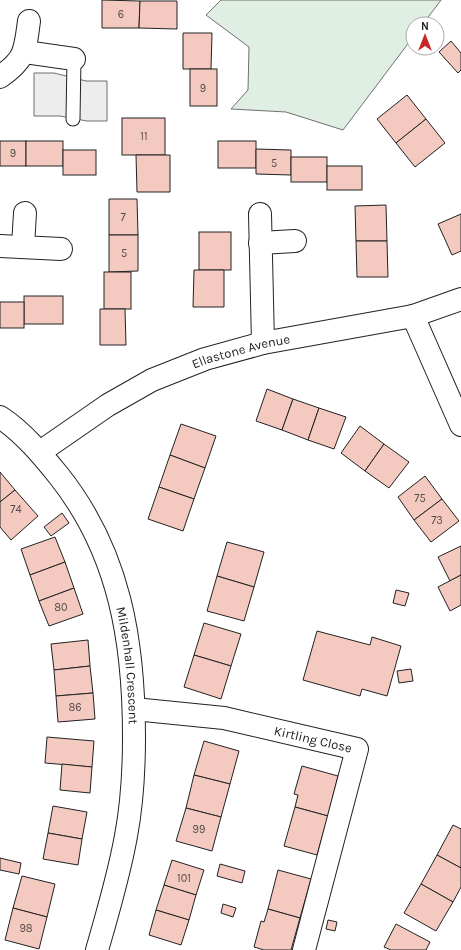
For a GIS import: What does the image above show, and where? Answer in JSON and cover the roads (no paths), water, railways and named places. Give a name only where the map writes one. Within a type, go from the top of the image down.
[{"type":"street","points":[[0,77],[12,69],[25,52],[29,21]]},
{"type":"street","points":[[25,52],[74,59]]},
{"type":"street","points":[[23,246],[25,213]]},
{"type":"street","points":[[260,214],[263,343]]},
{"type":"street","points":[[260,243],[295,241]]},
{"type":"street","points":[[0,246],[61,249]]},
{"type":"street","name":"Ellastone Avenue","points":[[40,452],[108,405],[152,380],[204,359],[263,343],[412,316],[461,300]]},
{"type":"street","points":[[412,316],[461,425]]},
{"type":"street","name":"Mildenhall Crescent","points":[[0,417],[40,452],[71,491],[96,531],[111,570],[125,618],[131,665],[134,709],[132,793],[127,836],[117,881],[96,950]]},
{"type":"street","name":"Kirtling Close","points":[[134,709],[224,718],[357,749],[304,950]]},
{"type":"lane","points":[[73,119],[74,59]]}]
